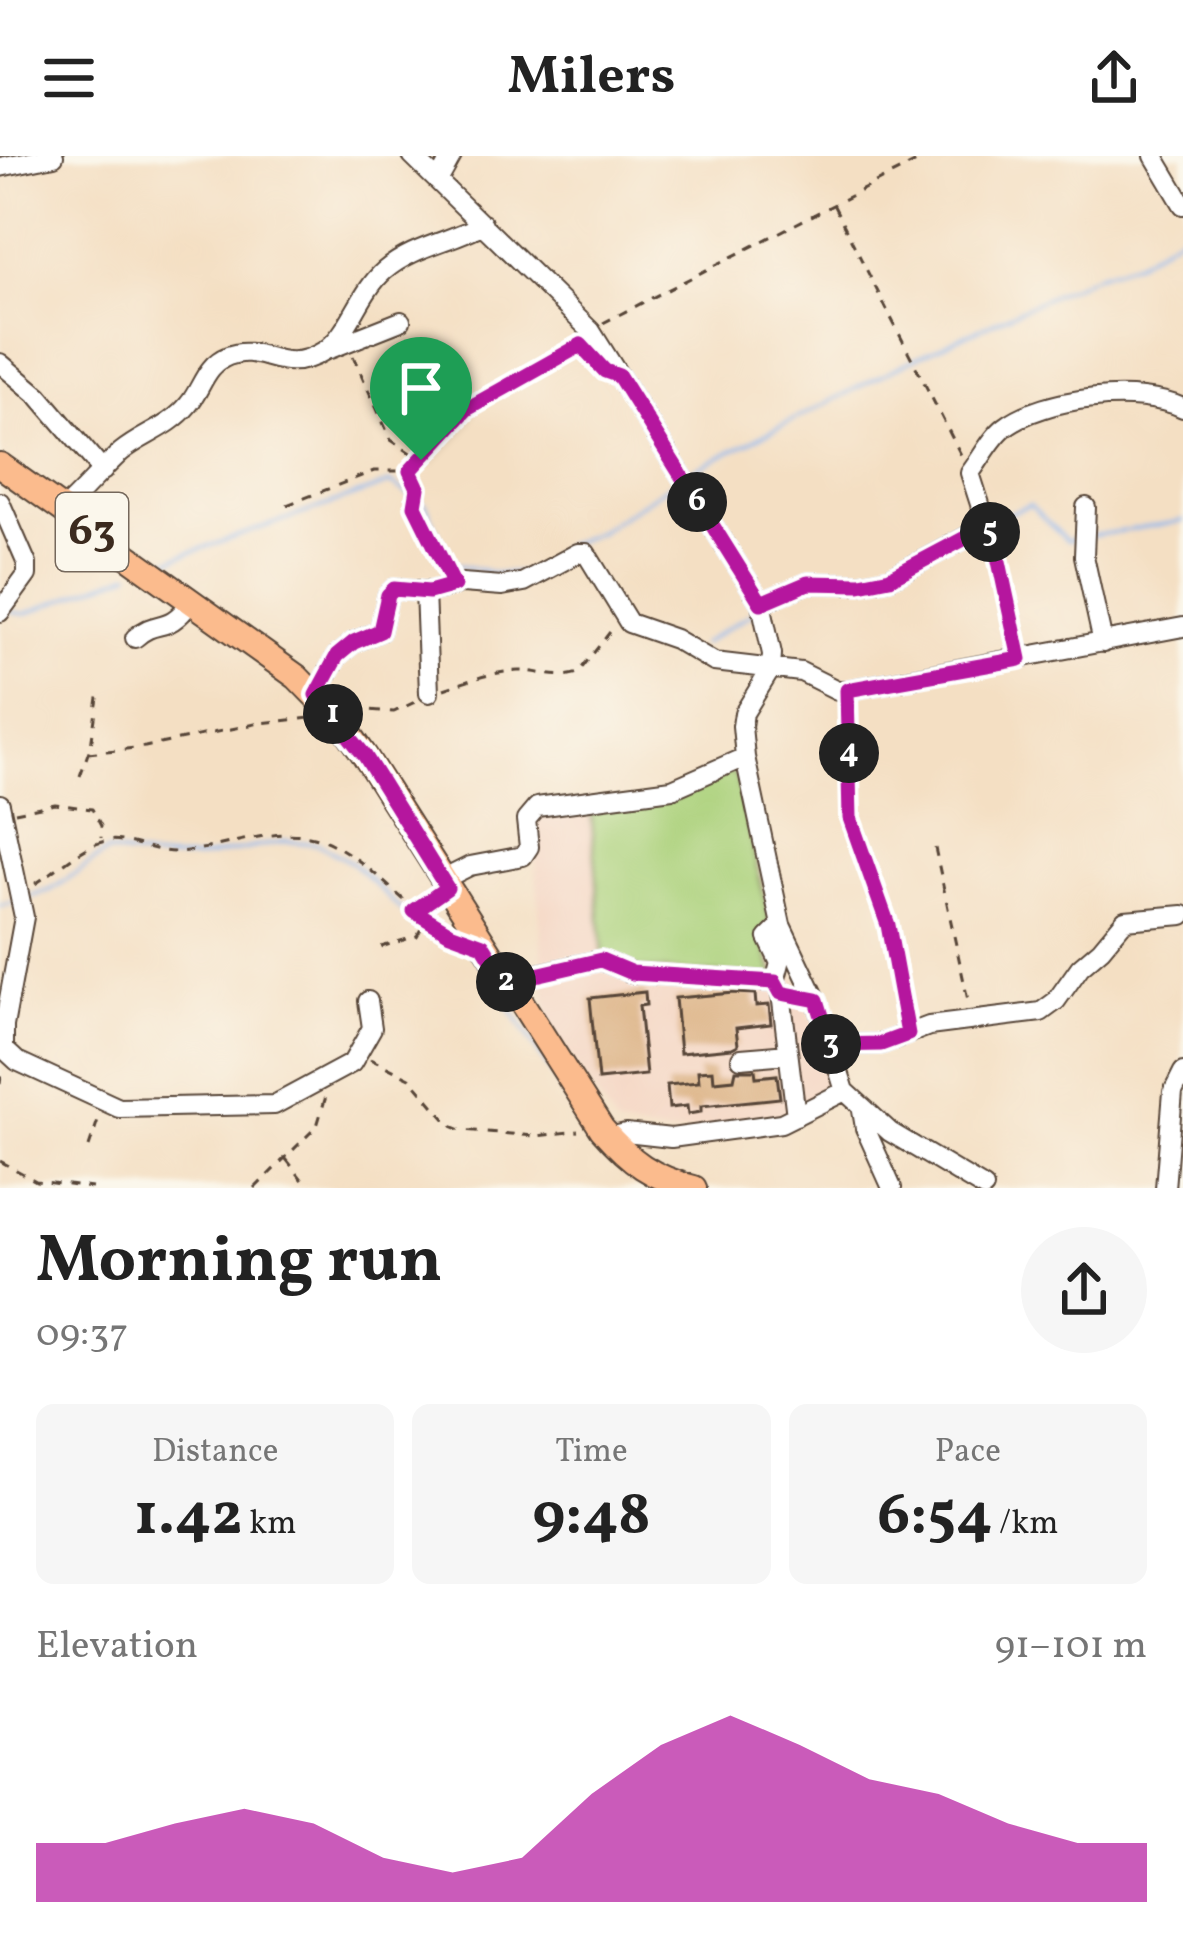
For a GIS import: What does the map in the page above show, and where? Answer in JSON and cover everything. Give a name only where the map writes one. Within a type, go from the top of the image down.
[{"type":"main road","name":"63","points":[[0,465],[267,654],[327,706],[606,1133],[640,1169],[694,1188]]},
{"type":"street","points":[[0,166],[55,156]]},
{"type":"street","points":[[412,156],[483,224],[590,340],[761,603],[771,670],[745,713],[745,757],[781,925],[817,1000],[845,1091],[862,1110],[928,1157],[984,1188]]},
{"type":"street","points":[[438,181],[452,156]]},
{"type":"street","points":[[1154,156],[1183,205]]},
{"type":"street","points":[[325,350],[337,340],[363,293],[401,258],[483,224]]},
{"type":"street","points":[[63,510],[137,441],[170,424],[192,402],[218,361],[248,353],[300,363],[401,322]]},
{"type":"street","points":[[0,363],[39,396],[103,471]]},
{"type":"street","points":[[761,603],[808,583],[860,584],[890,578],[988,526],[970,473],[1002,429],[1057,405],[1104,398],[1152,399],[1183,408]]},
{"type":"street","points":[[0,502],[27,564],[27,575],[3,608]]},
{"type":"street","points":[[1086,507],[1084,556],[1103,644]]},
{"type":"street","points":[[327,706],[337,656],[380,631],[388,595],[405,587],[425,591],[524,582],[578,553],[586,553],[627,620],[640,629],[675,639],[713,662],[800,672],[837,690],[1183,627]]},
{"type":"street","points":[[425,591],[429,693]]},
{"type":"street","points":[[135,638],[144,630],[177,621],[191,602]]},
{"type":"street","points":[[444,884],[470,866],[523,856],[529,847],[526,820],[537,808],[672,789],[745,757]]},
{"type":"street","points":[[1,811],[24,917],[6,994],[4,1049],[17,1061],[104,1103],[139,1110],[274,1105],[352,1064],[372,1028],[368,1001]]},
{"type":"street","points":[[831,1045],[881,1044],[972,1019],[1041,1012],[1056,1001],[1080,967],[1125,920],[1183,915]]},
{"type":"street","points":[[781,925],[768,938],[780,963],[778,988],[796,1116]]},
{"type":"street","points":[[506,982],[601,960],[632,973],[778,988],[817,1000]]},
{"type":"street","points":[[741,1058],[788,1054]]},
{"type":"street","points":[[1165,1188],[1173,1092],[1183,1072]]},
{"type":"street","points":[[606,1133],[671,1138],[781,1123],[845,1091]]},
{"type":"street","points":[[862,1110],[865,1128],[892,1188]]},
{"type":"path","points":[[286,505],[374,471],[410,471],[467,409],[590,340],[623,310],[928,156]]},
{"type":"path","points":[[833,204],[970,473]]},
{"type":"path","points":[[347,344],[391,440],[421,460]]},
{"type":"path","points":[[410,471],[418,488],[415,506],[454,585]]},
{"type":"path","points":[[988,526],[1020,659]]},
{"type":"path","points":[[88,753],[145,747],[260,723],[307,720],[327,706],[394,712],[429,693],[497,673],[578,673],[610,630],[627,620]]},
{"type":"path","points":[[847,690],[850,818],[888,925],[908,1034]]},
{"type":"path","points":[[80,776],[99,709],[99,691]]},
{"type":"path","points":[[1,811],[74,804],[92,809],[101,826],[101,842]]},
{"type":"path","points":[[19,893],[101,842],[180,852],[262,837],[311,836],[357,858],[426,920],[483,945]]},
{"type":"path","points":[[934,848],[972,1019]]},
{"type":"path","points":[[414,911],[444,884]]},
{"type":"path","points":[[381,947],[417,936],[426,920]]},
{"type":"path","points":[[255,1188],[317,1126],[323,1117],[324,1097],[352,1064],[371,1059],[410,1078],[451,1126],[461,1130],[536,1136],[606,1133]]},
{"type":"path","points":[[89,1147],[104,1103]]},
{"type":"path","points":[[284,1158],[309,1188]]},
{"type":"path","points":[[0,1161],[36,1181],[92,1188]]},
{"type":"shaded area","points":[[730,771],[736,776],[770,922],[818,1035],[833,1094],[784,1118],[669,1134],[617,1127],[547,1021],[533,823],[540,815],[676,798]]},
{"type":"green space","points":[[730,771],[736,776],[770,922],[761,935],[775,977],[632,969],[603,955],[591,809],[676,798]]},
{"type":"building","points":[[645,992],[646,1005],[639,1006],[646,1075],[598,1080],[590,998]]},
{"type":"building","points":[[755,994],[756,1006],[769,1005],[771,1024],[736,1028],[738,1045],[732,1048],[680,1053],[675,998]]},
{"type":"building","points":[[713,1070],[714,1081],[734,1079],[736,1070],[755,1070],[756,1077],[777,1075],[780,1098],[701,1106],[701,1112],[688,1114],[687,1106],[669,1108],[667,1085],[699,1082],[698,1071]]},
{"type":"waterway","points":[[690,472],[918,357],[1098,274],[1137,262],[1183,232]]},
{"type":"waterway","points":[[550,558],[674,482]]},
{"type":"waterway","points":[[160,563],[391,483],[426,505],[451,563],[497,574],[521,573]]},
{"type":"waterway","points":[[994,519],[1030,505],[1067,541],[1075,539]]},
{"type":"waterway","points":[[1091,536],[1183,521]]},
{"type":"waterway","points":[[576,561],[617,615]]},
{"type":"waterway","points":[[11,612],[25,614],[131,573]]},
{"type":"waterway","points":[[702,644],[755,611]]},
{"type":"waterway","points":[[30,897],[51,890],[107,852],[195,859],[286,841],[318,844],[354,864],[407,916],[474,952],[584,1123]]},
{"type":"waterway","points":[[0,906],[15,902]]},
{"type":"route","points":[[581,345],[605,371],[619,376],[761,603],[808,583],[860,584],[890,578],[988,526],[1020,659],[847,690],[850,818],[888,925],[908,1034],[881,1044],[831,1045],[817,1000],[781,993],[775,982],[632,973],[601,960],[506,982],[483,945],[450,933],[414,911],[447,888],[365,756],[316,695],[337,656],[380,631],[388,595],[394,589],[429,592],[454,585],[415,506],[418,488],[410,471],[421,460],[467,409],[581,345]]}]
